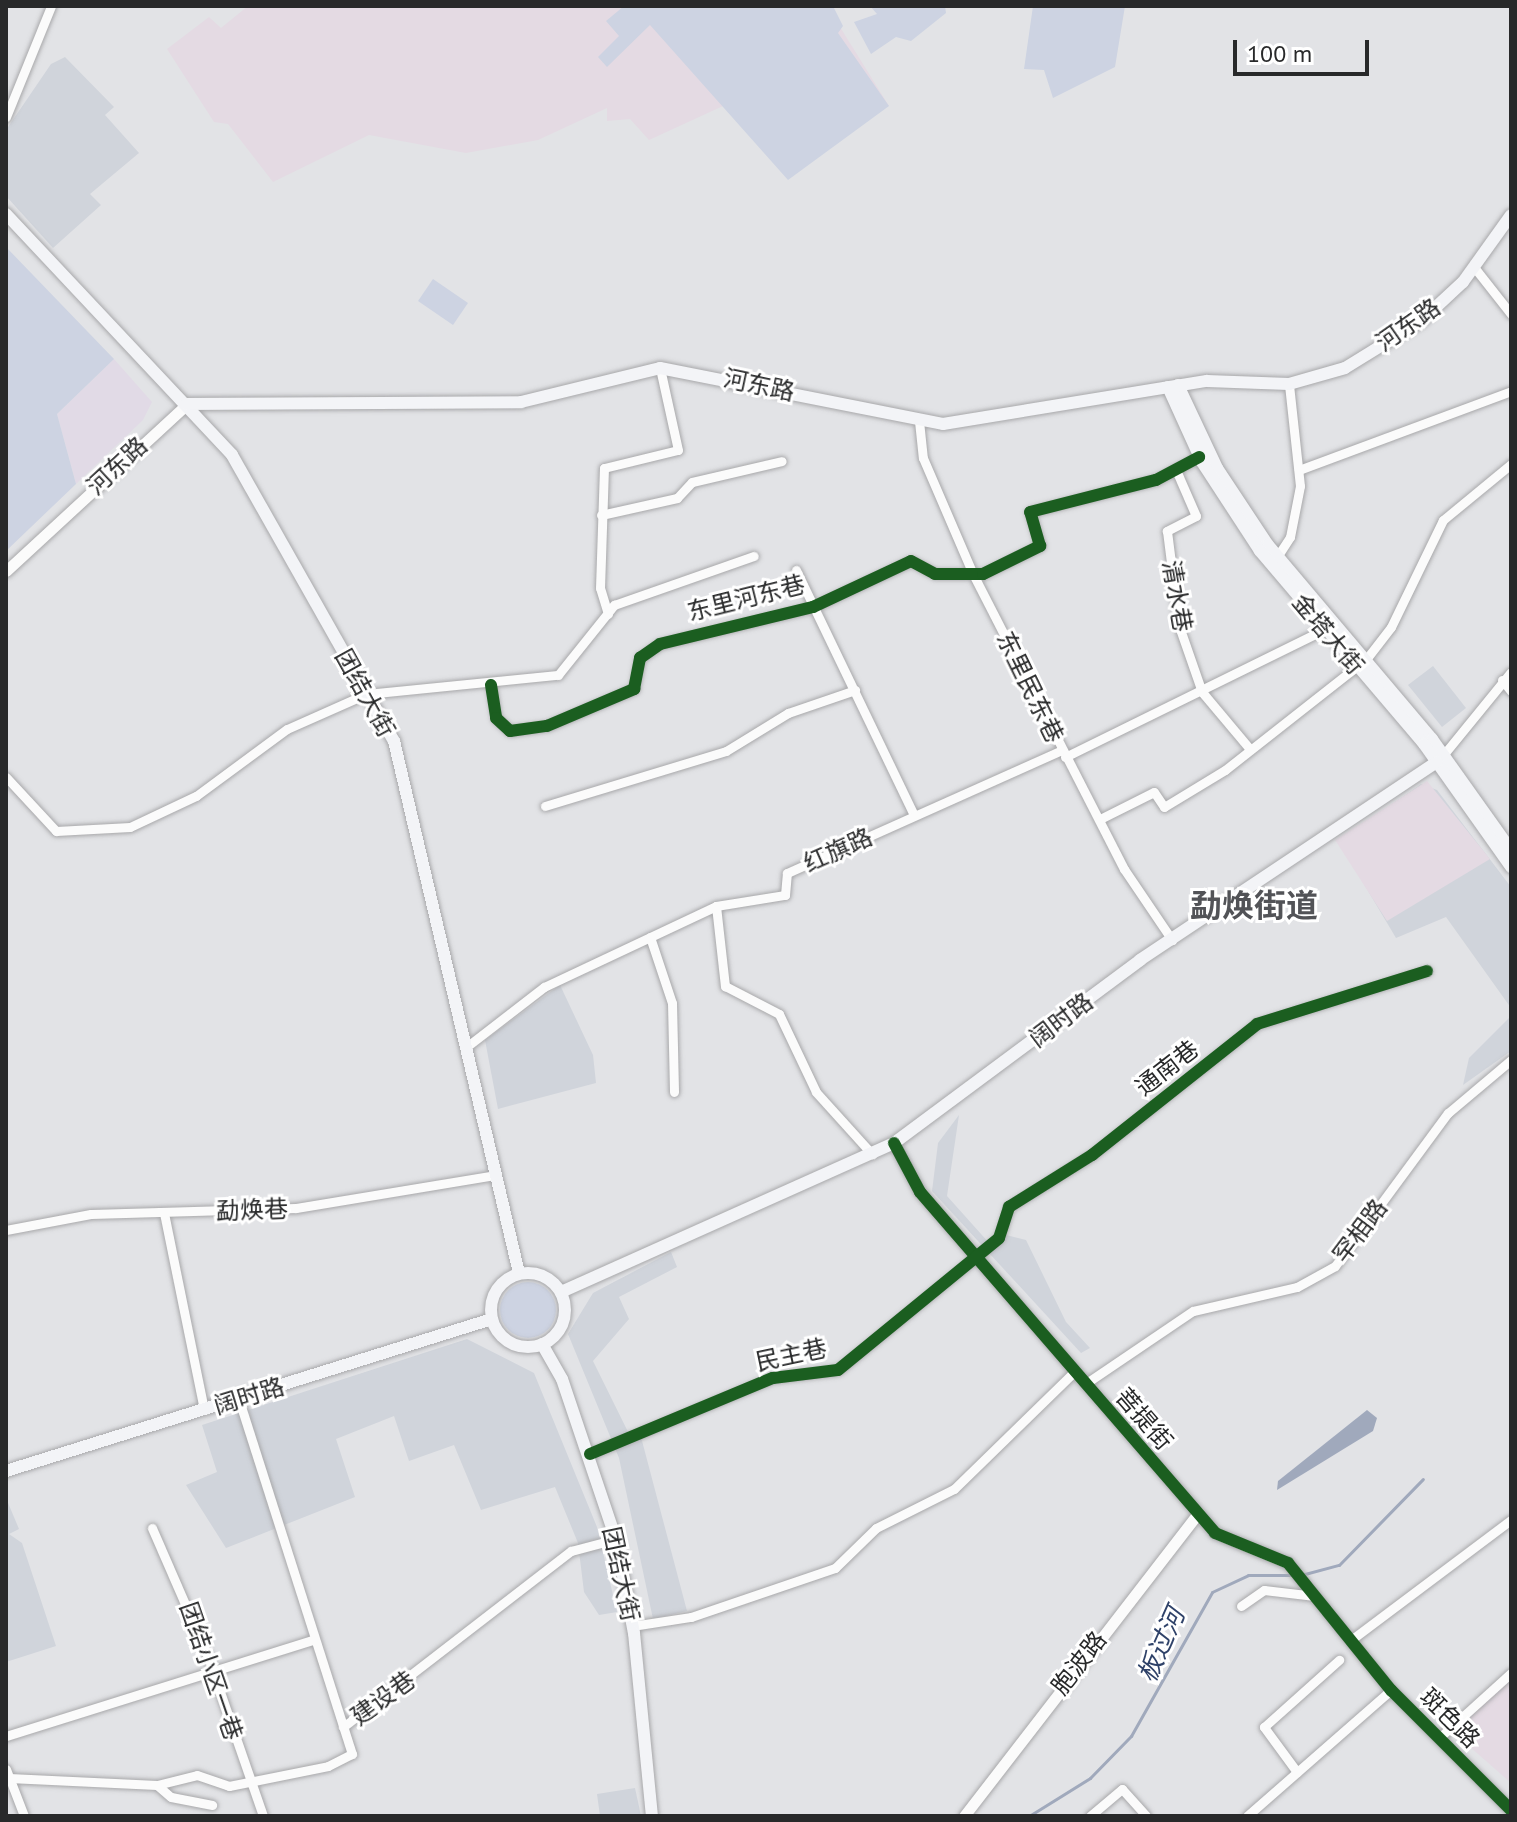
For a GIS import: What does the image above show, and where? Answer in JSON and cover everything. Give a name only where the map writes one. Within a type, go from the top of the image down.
[{"type":"main road","name":"团结大街","points":[[6,214],[232,455],[394,741],[519,1273]]},
{"type":"main road","name":"河东路","points":[[187,404],[521,402],[660,368],[919,421],[984,418],[1173,386],[1289,384],[1345,368],[1421,321],[1474,267],[1511,215]]},
{"type":"main road","name":"金塔大街","points":[[1173,386],[1199,457],[1323,630],[1360,664]]},
{"type":"main road","name":"金塔大街","points":[[1173,386],[1217,468],[1277,557],[1511,850]]},
{"type":"main road","name":"金塔大街","points":[[1440,758],[1511,867]]},
{"type":"main road","name":"阔时路","points":[[561,1292],[894,1143],[1172,940],[1440,758]]},
{"type":"main road","points":[[519,1273],[543,1276],[561,1292],[564,1316],[542,1344],[517,1345],[492,1319],[493,1296],[519,1273]]},
{"type":"main road","name":"阔时路","points":[[6,1471],[492,1319]]},
{"type":"main road","name":"团结大街","points":[[542,1344],[590,1454],[616,1539],[632,1626],[652,1816]]},
{"type":"street","points":[[6,117],[23,89],[51,6]]},
{"type":"street","points":[[1474,267],[1511,314]]},
{"type":"street","points":[[608,614],[600,588],[604,468],[678,450],[660,368]]},
{"type":"street","points":[[1277,557],[1290,537],[1299,470],[1289,384]]},
{"type":"street","points":[[1299,470],[1511,391]]},
{"type":"street","name":"河东路","points":[[6,571],[187,404]]},
{"type":"street","name":"东里民东巷","points":[[919,421],[923,458],[973,574],[1064,754],[1172,940]]},
{"type":"street","name":"东里河东巷","points":[[491,685],[496,718],[510,731],[547,726],[634,689],[640,658],[660,644],[813,607],[911,561],[935,574],[973,574],[1027,558],[1040,546],[1030,512],[1176,470],[1199,457]]},
{"type":"street","points":[[601,515],[677,498],[692,482],[782,461]]},
{"type":"street","points":[[1100,819],[1154,792],[1164,807],[1249,748],[1360,664],[1391,627],[1443,520],[1511,464]]},
{"type":"street","name":"清水巷","points":[[1176,470],[1196,516],[1167,531],[1179,626],[1202,692],[1249,748]]},
{"type":"street","points":[[6,777],[56,831],[130,827],[196,796],[287,729],[366,694],[491,685],[558,675],[614,605],[754,556]]},
{"type":"street","points":[[796,570],[914,815]]},
{"type":"street","points":[[1064,754],[1202,692],[1323,630]]},
{"type":"street","name":"阔时路","points":[[1440,758],[1511,672]]},
{"type":"street","points":[[1502,680],[1511,691]]},
{"type":"street","points":[[545,806],[726,751],[788,713],[855,690]]},
{"type":"street","name":"红旗路","points":[[465,1048],[544,987],[716,906],[785,895],[787,873],[914,815],[1064,754]]},
{"type":"street","points":[[716,906],[720,978],[730,991],[779,1014],[816,1092],[872,1154]]},
{"type":"street","points":[[650,937],[672,1003],[674,1092]]},
{"type":"street","name":"通南巷","points":[[974,1257],[999,1238],[1009,1207],[1092,1155],[1257,1024],[1427,971]]},
{"type":"street","name":"罕相路","points":[[1085,1384],[1193,1311],[1297,1287],[1335,1266],[1448,1113],[1511,1060]]},
{"type":"street","name":"菩提街","points":[[894,1143],[911,1180],[1197,1514],[1223,1537],[1288,1563],[1391,1690]]},
{"type":"street","name":"勐焕巷","points":[[6,1230],[91,1214],[296,1208],[496,1175]]},
{"type":"street","points":[[164,1213],[204,1410]]},
{"type":"street","name":"民主巷","points":[[590,1454],[773,1378],[838,1370],[974,1257]]},
{"type":"street","points":[[632,1626],[691,1617],[835,1568],[876,1528],[954,1489],[1074,1372]]},
{"type":"street","points":[[239,1400],[343,1727]]},
{"type":"street","name":"胞波路","points":[[964,1816],[1197,1514]]},
{"type":"street","points":[[1351,1640],[1511,1520]]},
{"type":"street","name":"团结小区一巷","points":[[152,1528],[212,1670],[263,1816]]},
{"type":"street","name":"建设巷","points":[[7,1773],[157,1785],[197,1775],[229,1786],[352,1754],[343,1727],[571,1551],[616,1539]]},
{"type":"street","points":[[1241,1606],[1264,1590],[1312,1592]]},
{"type":"street","points":[[6,1736],[313,1640]]},
{"type":"street","points":[[1297,1772],[1264,1727],[1339,1660]]},
{"type":"street","points":[[1439,1738],[1511,1673]]},
{"type":"street","name":"斑色路","points":[[1247,1816],[1391,1690],[1511,1810]]},
{"type":"street","points":[[7,1773],[24,1816]]},
{"type":"street","points":[[157,1785],[171,1797],[212,1805]]},
{"type":"street","points":[[1090,1816],[1122,1789],[1146,1816]]},
{"type":"shaded area","points":[[248,6],[827,6],[889,106],[723,106],[649,140],[630,119],[607,121],[607,108],[538,140],[466,153],[369,135],[273,182],[228,124],[214,122],[167,49],[209,17],[221,28]]},
{"type":"shaded area","points":[[624,6],[833,6],[843,26],[838,33],[889,106],[788,180],[650,25],[607,67],[598,57],[619,36],[606,21]]},
{"type":"shaded area","points":[[870,6],[945,6],[946,13],[911,41],[896,37],[871,54],[854,22],[877,14]]},
{"type":"shaded area","points":[[1033,6],[1125,6],[1115,67],[1053,98],[1044,70],[1024,69]]},
{"type":"shaded area","points":[[65,57],[114,107],[105,115],[139,153],[90,194],[101,205],[53,248],[6,196],[6,130],[51,64]]},
{"type":"shaded area","points":[[6,247],[114,359],[57,414],[76,484],[6,551]]},
{"type":"shaded area","points":[[433,279],[468,303],[453,325],[418,301]]},
{"type":"shaded area","points":[[114,359],[152,402],[143,420],[76,484],[57,414]]},
{"type":"shaded area","points":[[1433,666],[1466,708],[1442,727],[1408,685]]},
{"type":"shaded area","points":[[1427,781],[1490,859],[1387,921],[1335,840]]},
{"type":"shaded area","points":[[1421,784],[1437,790],[1511,887],[1511,1008],[1446,917],[1396,938],[1339,842]]},
{"type":"shaded area","points":[[560,985],[593,1055],[596,1083],[498,1109],[485,1040]]},
{"type":"shaded area","points":[[1511,1016],[1511,1051],[1463,1085],[1469,1058]]},
{"type":"shaded area","points":[[959,1115],[947,1196],[990,1244],[1002,1234],[1026,1240],[1066,1322],[1090,1348],[1081,1353],[932,1191],[938,1143]]},
{"type":"shaded area","points":[[671,1252],[677,1267],[619,1297],[629,1319],[593,1361],[632,1440],[641,1437],[687,1611],[653,1619],[619,1458],[568,1334],[593,1293]]},
{"type":"shaded area","points":[[528,1282],[548,1290],[556,1310],[548,1330],[528,1338],[508,1330],[500,1310],[508,1290]]},
{"type":"shaded area","points":[[467,1339],[534,1373],[597,1527],[617,1612],[599,1615],[584,1592],[578,1543],[555,1487],[481,1510],[454,1445],[409,1461],[394,1416],[336,1439],[355,1497],[226,1548],[186,1485],[217,1472],[202,1425]]},
{"type":"shaded area","points":[[1367,1410],[1377,1418],[1373,1431],[1277,1490],[1278,1481]]},
{"type":"shaded area","points":[[6,1498],[19,1529],[9,1534],[22,1543],[56,1646],[6,1662]]},
{"type":"shaded area","points":[[1511,1679],[1511,1783],[1453,1732]]},
{"type":"shaded area","points":[[635,1788],[641,1816],[600,1816],[597,1794]]},
{"type":"waterway","name":"板过河","points":[[1301,1575],[1339,1565],[1423,1479]]},
{"type":"waterway","name":"板过河","points":[[1029,1816],[1090,1778],[1131,1736],[1212,1592],[1248,1575],[1293,1575]]},
{"type":"cycle path","points":[[491,685],[496,718],[510,731],[547,726],[634,689],[640,658],[660,644],[813,607],[911,561],[935,574],[983,574],[1040,546],[1030,512],[1156,480],[1199,457]]},
{"type":"cycle path","points":[[590,1454],[773,1378],[838,1370],[999,1238],[1009,1207],[1092,1155],[1257,1024],[1427,971]]},
{"type":"cycle path","points":[[894,1143],[920,1192],[1215,1533],[1288,1563],[1391,1690],[1511,1810]]},
{"type":"district","name":"勐焕街道","points":[[1254,905]]}]
